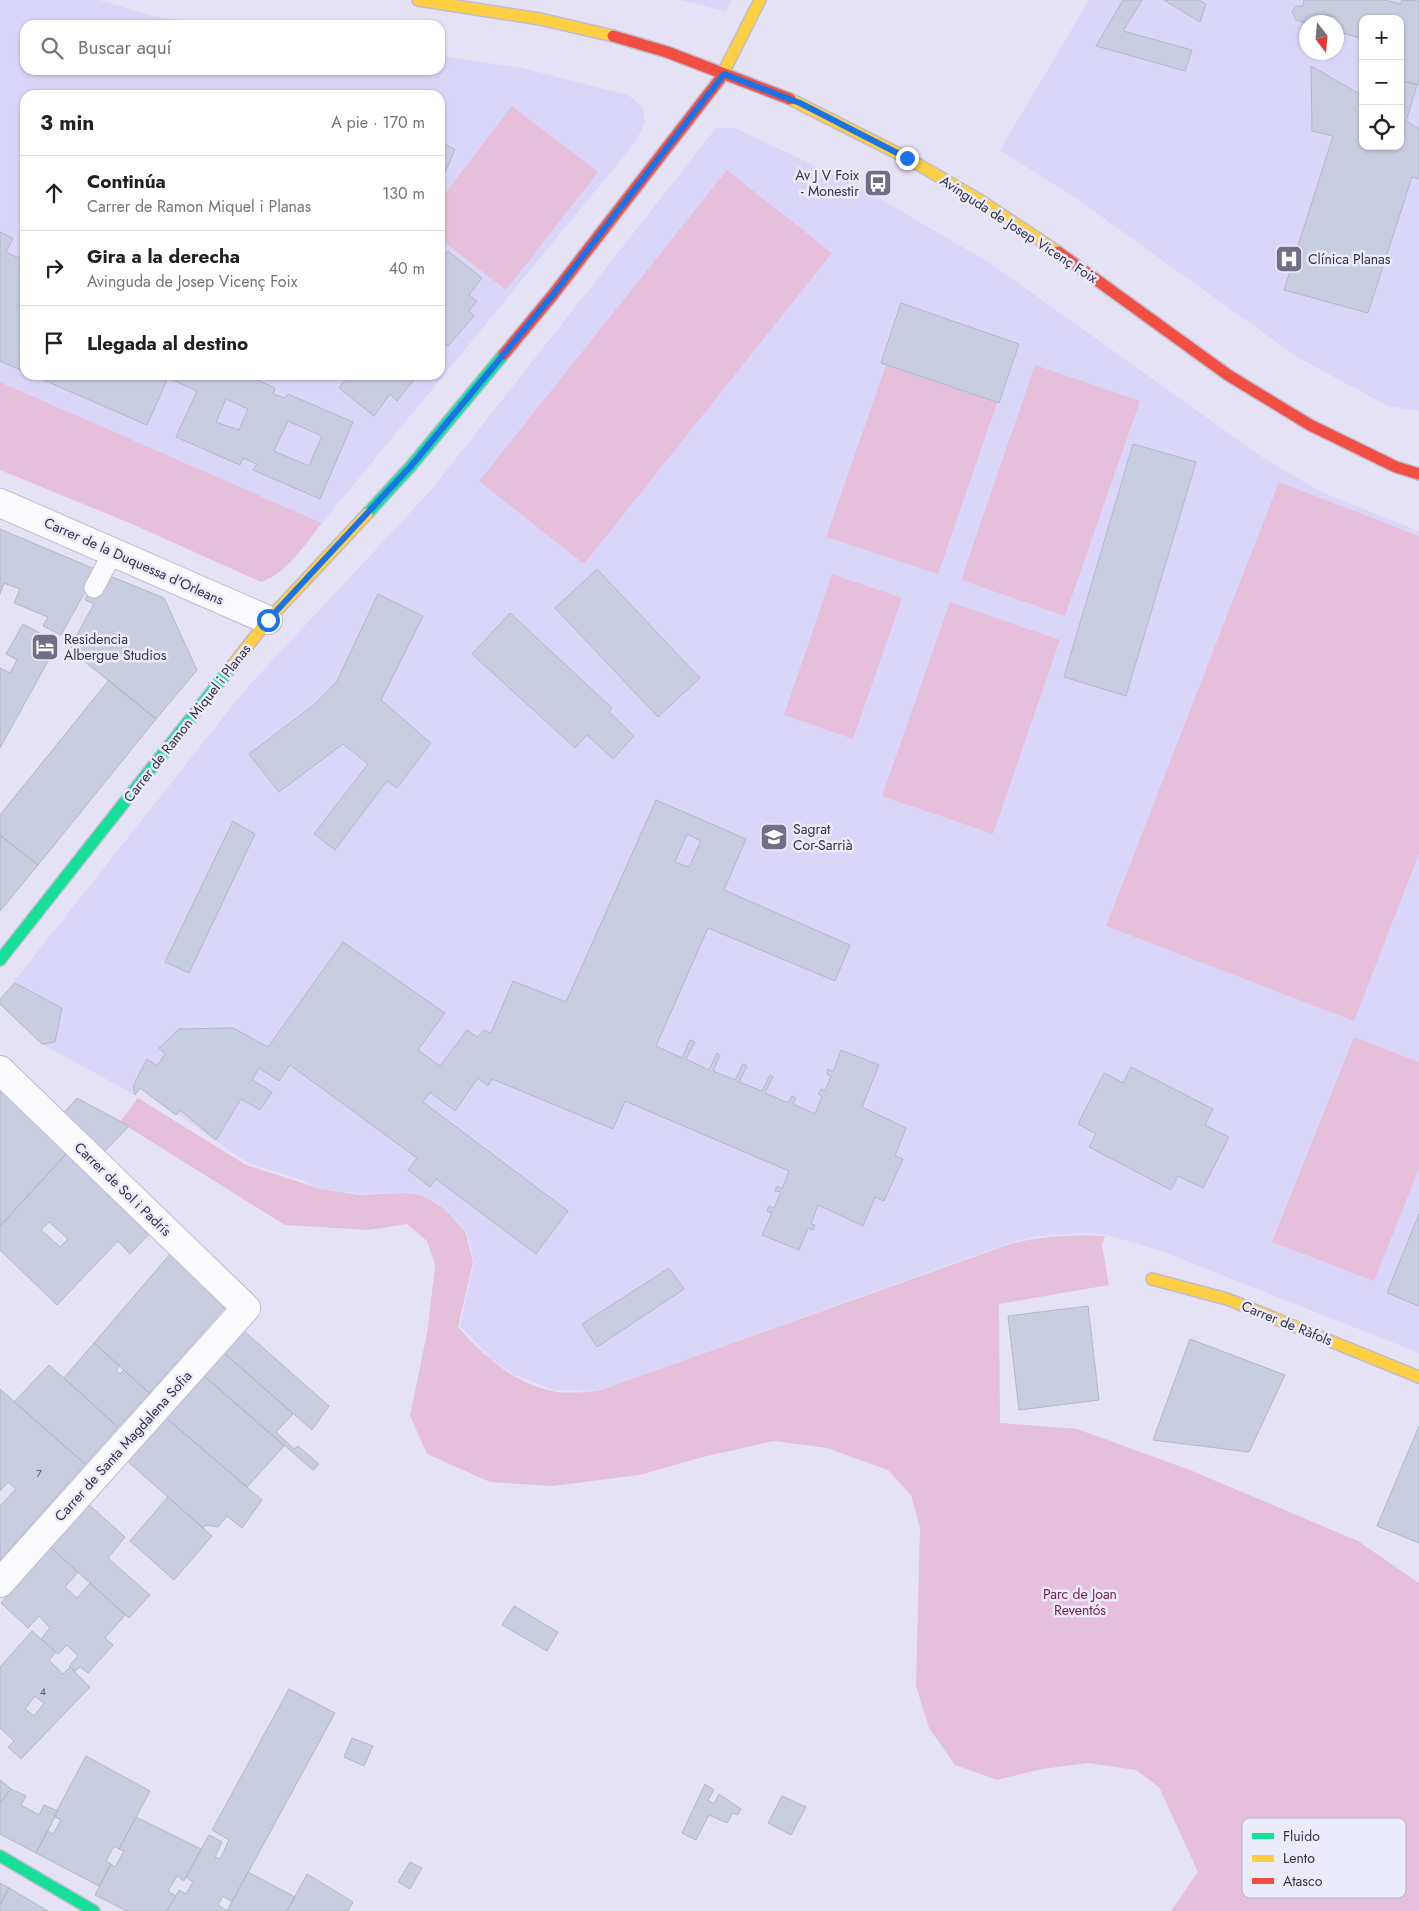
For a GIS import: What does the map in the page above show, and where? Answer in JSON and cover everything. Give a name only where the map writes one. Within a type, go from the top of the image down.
[{"type":"street","name":"Avinguda de Josep Vicenç Foix","points":[[418,0],[540,18],[596,32],[667,52],[800,103],[915,162],[981,201],[1071,262],[1228,375],[1310,425],[1396,467],[1419,474]]},
{"type":"street","name":"Carrer de Ramon Miquel i Planas","points":[[0,960],[268,620],[411,466],[552,296],[724,74],[760,0]]},
{"type":"street","name":"Carrer de la Duquessa d'Orleans","points":[[0,503],[268,620]]},
{"type":"street","name":"Carrer de Sol i Padrís","points":[[0,1070],[246,1308]]},
{"type":"street","name":"Carrer de Ràfols","points":[[1152,1279],[1227,1299],[1419,1377]]},
{"type":"street","name":"Carrer de Santa Magdalena Sofia","points":[[0,1583],[246,1308]]},
{"type":"street","points":[[0,1856],[94,1911]]},
{"type":"lane","points":[[94,588],[113,552]]},
{"type":"shaded area","points":[[0,0],[99,0],[149,15],[174,20],[20,20],[20,75],[445,75],[445,57],[522,68],[628,95],[642,106],[645,123],[634,144],[445,374],[445,90],[20,90],[20,380],[440,380],[322,523],[0,382]]},
{"type":"shaded area","points":[[678,0],[732,0],[726,11]]},
{"type":"shaded area","name":"Clínica Planas","points":[[1089,0],[1419,0],[1419,411],[1388,406],[1297,357],[1077,199],[1000,150]]},
{"type":"shaded area","name":"Sagrat Cor-Sarrià","points":[[716,128],[735,128],[863,189],[990,263],[1262,457],[1319,491],[1419,531],[1419,1353],[1164,1252],[1107,1235],[1084,1233],[1033,1237],[1012,1242],[598,1391],[553,1390],[513,1374],[493,1361],[460,1326],[474,1262],[466,1230],[444,1207],[421,1195],[405,1193],[359,1194],[321,1189],[296,1178],[248,1163],[140,1088],[135,1095],[42,1044],[0,1004],[0,999],[244,691],[432,489]]},
{"type":"green space","points":[[512,106],[598,172],[506,290],[445,243],[445,193]]},
{"type":"green space","points":[[727,170],[832,253],[584,564],[479,481]]},
{"type":"green space","points":[[886,365],[997,403],[938,574],[826,537]]},
{"type":"green space","points":[[1035,365],[1140,401],[1065,616],[961,580]]},
{"type":"green space","points":[[0,382],[322,523],[288,565],[271,578],[261,582],[132,524],[0,470]]},
{"type":"green space","points":[[1279,482],[1419,536],[1419,854],[1354,1021],[1106,926]]},
{"type":"green space","points":[[832,574],[902,598],[853,739],[784,715]]},
{"type":"green space","points":[[950,602],[1060,640],[993,834],[882,796]]},
{"type":"green space","points":[[1354,1037],[1419,1062],[1419,1169],[1374,1281],[1272,1242]]},
{"type":"green space","name":"Parc de Joan Reventós","points":[[138,1098],[246,1165],[321,1189],[359,1195],[405,1193],[421,1195],[444,1208],[465,1231],[473,1262],[458,1327],[489,1358],[512,1374],[538,1387],[557,1392],[598,1391],[1013,1243],[1059,1236],[1105,1236],[1102,1245],[1109,1285],[999,1304],[1000,1423],[1077,1429],[1190,1470],[1358,1541],[1419,1583],[1419,1911],[1171,1911],[1198,1872],[1159,1787],[1136,1770],[1088,1763],[1042,1769],[997,1780],[955,1765],[929,1728],[916,1686],[920,1528],[911,1495],[888,1470],[827,1448],[774,1441],[703,1457],[639,1475],[553,1486],[490,1482],[427,1454],[410,1416],[428,1328],[435,1265],[427,1241],[407,1224],[369,1230],[285,1225],[120,1122]]},
{"type":"building","points":[[1123,0],[1142,0],[1123,31],[1192,50],[1185,71],[1096,46]]},
{"type":"building","points":[[1164,0],[1199,0],[1206,4],[1200,22]]},
{"type":"building","points":[[1304,0],[1385,0],[1401,4],[1402,0],[1419,1],[1419,85],[1404,81],[1404,15],[1359,15],[1359,38],[1344,33],[1344,15],[1299,15],[1299,21],[1296,20],[1292,11],[1297,6],[1303,6]]},
{"type":"building","points":[[1311,66],[1359,94],[1359,150],[1404,150],[1404,81],[1417,85],[1406,121],[1419,129],[1419,179],[1412,177],[1368,313],[1284,290],[1333,136],[1312,131]]},
{"type":"building","points":[[445,144],[455,149],[445,173]]},
{"type":"building","points":[[0,232],[13,238],[6,252],[19,258],[20,256],[20,370],[0,361]]},
{"type":"building","points":[[448,251],[482,278],[469,295],[477,301],[469,311],[474,316],[448,346],[445,344],[445,254]]},
{"type":"building","points":[[901,303],[1019,344],[999,403],[881,363]]},
{"type":"building","points":[[44,380],[167,380],[147,425]]},
{"type":"building","points":[[172,380],[257,380],[275,388],[273,394],[285,398],[288,394],[353,422],[320,499],[253,470],[257,464],[243,458],[240,465],[176,437],[197,391]],"holes":[[[226,399],[248,409],[239,430],[216,422]],[[288,421],[322,436],[309,466],[274,451]]]},
{"type":"building","points":[[345,380],[414,380],[397,401],[390,394],[374,416],[339,388]]},
{"type":"building","points":[[1133,444],[1196,462],[1126,696],[1064,677]]},
{"type":"building","points":[[0,529],[97,570],[61,635],[43,626],[48,617],[14,603],[20,589],[4,583],[0,594]]},
{"type":"building","points":[[597,569],[700,678],[658,717],[555,608]]},
{"type":"building","points":[[100,572],[164,598],[197,670],[156,719],[69,649],[94,604],[85,600]]},
{"type":"building","points":[[378,594],[423,616],[381,700],[431,743],[397,788],[387,781],[335,850],[314,834],[368,764],[343,744],[279,792],[249,754],[315,704],[337,681]]},
{"type":"building","points":[[510,613],[612,708],[609,712],[634,736],[613,759],[587,735],[575,748],[472,654]]},
{"type":"building","points":[[23,624],[58,643],[0,748],[0,668],[10,673],[17,660],[6,654]]},
{"type":"building","points":[[109,680],[156,719],[38,865],[0,835],[0,815]]},
{"type":"building","points":[[656,800],[746,839],[724,890],[850,945],[835,981],[708,928],[656,1046],[682,1058],[690,1040],[695,1042],[686,1059],[709,1070],[717,1053],[720,1055],[713,1071],[735,1080],[743,1064],[747,1066],[739,1082],[762,1091],[770,1075],[773,1077],[765,1093],[788,1103],[792,1096],[796,1098],[793,1104],[815,1114],[822,1096],[818,1094],[821,1089],[825,1091],[831,1076],[827,1074],[828,1069],[833,1072],[841,1050],[879,1065],[862,1107],[906,1128],[895,1156],[903,1159],[884,1201],[875,1197],[863,1226],[818,1205],[811,1224],[815,1225],[813,1230],[808,1228],[799,1250],[762,1235],[772,1213],[767,1211],[769,1206],[774,1208],[781,1192],[775,1191],[777,1186],[782,1189],[789,1171],[625,1101],[613,1129],[492,1079],[488,1086],[478,1078],[455,1111],[430,1092],[423,1102],[568,1211],[536,1254],[436,1179],[430,1187],[408,1170],[417,1158],[290,1065],[279,1081],[259,1068],[252,1080],[272,1092],[260,1110],[241,1099],[216,1140],[180,1110],[176,1115],[140,1088],[135,1095],[133,1086],[147,1059],[157,1066],[165,1054],[159,1048],[179,1029],[233,1028],[268,1047],[343,942],[445,1013],[418,1050],[440,1066],[467,1030],[477,1037],[484,1030],[491,1033],[513,981],[566,1002]],"holes":[[[687,834],[701,841],[689,867],[675,862]]]},
{"type":"building","points":[[233,821],[255,834],[189,973],[165,962]]},
{"type":"building","points":[[0,835],[38,865],[0,911]]},
{"type":"building","points":[[15,983],[62,1008],[55,1042],[42,1044],[0,1004],[0,999]]},
{"type":"building","points":[[1131,1067],[1213,1109],[1205,1125],[1229,1137],[1203,1188],[1178,1176],[1171,1190],[1089,1147],[1096,1134],[1078,1124],[1104,1073],[1123,1083]]},
{"type":"building","points":[[0,1088],[67,1153],[0,1226]]},
{"type":"building","points":[[77,1098],[129,1126],[101,1155],[59,1118]]},
{"type":"building","points":[[67,1153],[150,1233],[130,1254],[118,1241],[57,1305],[0,1250],[0,1226]],"holes":[[[49,1222],[68,1239],[60,1247],[41,1230]]]},
{"type":"building","points":[[1419,1214],[1419,1306],[1387,1293]]},
{"type":"building","points":[[171,1253],[226,1306],[149,1393],[94,1343]]},
{"type":"building","points":[[669,1268],[684,1289],[597,1347],[582,1324]]},
{"type":"building","points":[[1088,1306],[1099,1400],[1019,1410],[1008,1316]]},
{"type":"building","points":[[243,1330],[329,1406],[312,1430],[223,1352]]},
{"type":"building","points":[[1190,1339],[1285,1375],[1249,1452],[1153,1440]]},
{"type":"building","points":[[94,1343],[120,1366],[116,1370],[120,1374],[124,1370],[149,1393],[118,1427],[64,1378]]},
{"type":"building","points":[[223,1352],[293,1414],[276,1432],[294,1449],[298,1446],[319,1464],[313,1470],[203,1375]]},
{"type":"building","points":[[49,1365],[118,1427],[85,1464],[14,1402]]},
{"type":"building","points":[[203,1375],[284,1446],[247,1487],[165,1417]]},
{"type":"building","points":[[0,1389],[85,1464],[0,1560],[0,1506],[16,1489],[8,1482],[0,1491]]},
{"type":"building","points":[[165,1417],[262,1500],[242,1528],[227,1516],[218,1527],[205,1525],[203,1528],[126,1460]]},
{"type":"building","points":[[1419,1426],[1419,1543],[1377,1526]]},
{"type":"building","points":[[168,1497],[212,1536],[174,1580],[130,1541]]},
{"type":"building","points":[[88,1504],[125,1537],[108,1558],[150,1595],[129,1618],[50,1547]]},
{"type":"building","points":[[50,1547],[78,1572],[65,1587],[77,1598],[90,1583],[125,1615],[105,1638],[113,1645],[88,1673],[80,1667],[75,1671],[69,1666],[78,1656],[67,1645],[58,1654],[41,1639],[50,1628],[39,1616],[28,1628],[1,1603]]},
{"type":"building","points":[[514,1606],[558,1632],[547,1651],[502,1625]]},
{"type":"building","points":[[32,1631],[56,1652],[49,1660],[63,1674],[70,1667],[90,1687],[21,1759],[8,1747],[14,1741],[0,1728],[0,1667]],"holes":[[[35,1696],[44,1703],[34,1716],[25,1709]]]},
{"type":"building","points":[[289,1689],[335,1713],[232,1902],[223,1896],[218,1905],[227,1911],[167,1911],[179,1890],[186,1894],[193,1882],[186,1877],[209,1835],[222,1842],[215,1857],[220,1859],[229,1840],[212,1830]]},
{"type":"building","points":[[352,1738],[373,1746],[364,1766],[344,1757]]},
{"type":"building","points":[[86,1756],[150,1791],[119,1849],[114,1846],[106,1861],[111,1864],[99,1886],[36,1853],[47,1831],[53,1834],[61,1820],[54,1816]]},
{"type":"building","points":[[0,1780],[11,1789],[0,1803]]},
{"type":"building","points":[[705,1784],[714,1790],[708,1800],[714,1804],[719,1794],[741,1809],[737,1815],[733,1813],[727,1823],[709,1815],[696,1840],[682,1833]]},
{"type":"building","points":[[11,1789],[26,1796],[21,1805],[39,1815],[44,1805],[58,1811],[36,1853],[0,1834],[0,1803]]},
{"type":"building","points":[[782,1796],[806,1807],[791,1835],[768,1823]]},
{"type":"building","points":[[136,1817],[201,1849],[184,1881],[177,1876],[168,1891],[176,1896],[167,1911],[127,1911],[95,1895],[111,1864],[115,1867],[124,1851],[119,1849]]},
{"type":"building","points":[[410,1862],[422,1868],[410,1889],[398,1882]]},
{"type":"building","points":[[248,1872],[295,1897],[287,1911],[227,1911]]},
{"type":"building","points":[[307,1874],[353,1902],[348,1911],[287,1911]]},
{"type":"building","points":[[0,1883],[9,1888],[0,1905]]},
{"type":"building","points":[[9,1888],[48,1911],[0,1911],[0,1905]]},
{"type":"traffic: fast","points":[[367,514],[411,466],[504,354]]},
{"type":"traffic: fast","points":[[0,960],[232,666]]},
{"type":"traffic: fast","points":[[0,1856],[94,1911]]},
{"type":"traffic: slow","points":[[418,0],[540,19],[613,36]]},
{"type":"traffic: slow","points":[[720,79],[760,0]]},
{"type":"traffic: slow","points":[[790,99],[907,158],[981,201],[1058,252]]},
{"type":"traffic: slow","points":[[232,666],[268,620],[367,514]]},
{"type":"traffic: slow","points":[[1152,1279],[1227,1299],[1419,1377]]},
{"type":"traffic: jam","points":[[613,36],[667,52],[790,99]]},
{"type":"traffic: jam","points":[[504,354],[552,296],[720,79]]},
{"type":"traffic: jam","points":[[1058,252],[1228,375],[1310,425],[1396,467],[1419,474]]},
{"type":"place","name":"Av J V Foix - Monestir","points":[[878,183]]},
{"type":"place","name":"Clínica Planas","points":[[1289,259]]},
{"type":"place","name":"Residencia Albergue Studios","points":[[45,647]]},
{"type":"place","name":"Sagrat Cor-Sarrià","points":[[774,837]]},
{"type":"route","points":[[268,620],[411,466],[552,296],[724,74],[800,103],[907,158]]}]
